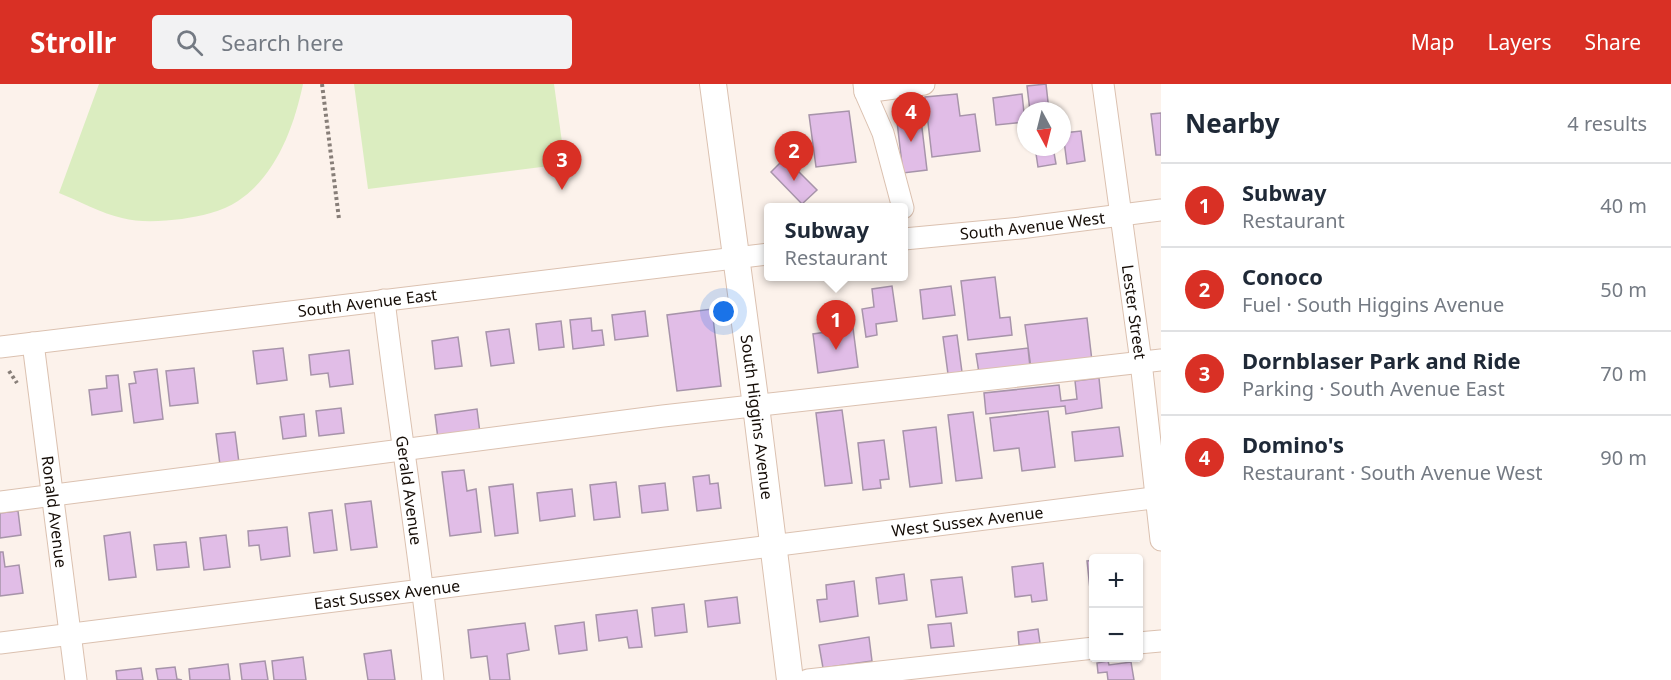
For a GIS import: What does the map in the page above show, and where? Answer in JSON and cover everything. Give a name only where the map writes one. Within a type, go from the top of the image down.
[{"type":"main road","name":"South Higgins Avenue","points":[[713,84],[790,680]]},
{"type":"street","points":[[901,203],[883,133],[865,88],[924,84]]},
{"type":"street","name":"Lester Street","points":[[1103,84],[1122,215],[1151,361],[1161,540]]},
{"type":"street","name":"South Avenue West","points":[[908,238],[1020,228],[1161,210]]},
{"type":"street","points":[[735,257],[764,254]]},
{"type":"street","name":"South Avenue East","points":[[0,347],[735,257]]},
{"type":"street","name":"Gerald Avenue","points":[[384,300],[403,451],[424,590],[433,680]]},
{"type":"street","name":"Ronald Avenue","points":[[33,343],[76,680]]},
{"type":"street","points":[[0,502],[663,416],[1151,361]]},
{"type":"street","name":"West Sussex Avenue","points":[[772,545],[1159,497]]},
{"type":"street","name":"East Sussex Avenue","points":[[0,643],[772,545]]},
{"type":"street","points":[[1143,642],[1161,640]]},
{"type":"street","points":[[808,680],[1089,649]]},
{"type":"path","points":[[322,84],[339,219]]},
{"type":"green space","points":[[99,84],[303,84],[294,117],[281,149],[263,178],[251,191],[232,205],[211,213],[182,219],[137,221],[98,210],[59,193]]},
{"type":"green space","points":[[354,84],[554,84],[565,164],[368,189]]},
{"type":"building","points":[[1046,84],[1048,102],[1029,102],[1027,86]]},
{"type":"building","points":[[957,94],[960,116],[975,114],[980,151],[932,157],[925,97]]},
{"type":"building","points":[[1022,94],[1023,102],[1017,102],[1017,123],[996,125],[993,98]]},
{"type":"building","points":[[849,111],[856,162],[816,167],[809,115]]},
{"type":"building","points":[[920,111],[927,170],[903,173],[896,113]]},
{"type":"building","points":[[1161,113],[1161,155],[1156,155],[1151,114]]},
{"type":"building","points":[[1081,131],[1085,161],[1067,164],[1066,156],[1071,156],[1071,132]]},
{"type":"building","points":[[1036,156],[1055,156],[1056,164],[1038,167]]},
{"type":"building","points":[[785,158],[817,190],[801,203],[771,172]]},
{"type":"building","points":[[995,277],[1000,318],[1010,317],[1012,335],[968,340],[961,281]]},
{"type":"building","points":[[892,286],[897,321],[876,324],[877,335],[866,337],[862,309],[874,307],[872,289]]},
{"type":"building","points":[[951,286],[955,315],[923,319],[920,290]]},
{"type":"building","points":[[712,309],[721,386],[677,391],[667,315]]},
{"type":"building","points":[[645,311],[648,336],[615,340],[612,315]]},
{"type":"building","points":[[591,318],[592,331],[602,330],[604,345],[573,349],[570,320]]},
{"type":"building","points":[[1087,318],[1092,361],[1031,368],[1025,325]]},
{"type":"building","points":[[561,321],[564,347],[539,350],[536,324]]},
{"type":"building","points":[[853,328],[858,367],[818,373],[813,334]]},
{"type":"building","points":[[509,329],[514,363],[491,366],[486,332]]},
{"type":"building","points":[[957,335],[962,372],[948,374],[943,337]]},
{"type":"building","points":[[458,337],[462,366],[435,369],[432,341]]},
{"type":"building","points":[[283,348],[287,380],[257,384],[253,351]]},
{"type":"building","points":[[1028,348],[1030,367],[979,373],[976,354]]},
{"type":"building","points":[[349,350],[353,384],[330,387],[328,373],[311,375],[309,355]]},
{"type":"building","points":[[194,368],[198,403],[170,406],[166,371]]},
{"type":"building","points":[[157,369],[163,419],[134,423],[129,384],[136,383],[134,372]]},
{"type":"building","points":[[118,375],[122,411],[92,415],[89,390],[107,388],[106,376]]},
{"type":"building","points":[[1099,378],[1102,408],[1066,414],[1065,406],[986,414],[984,393],[1059,385],[1061,401],[1077,399],[1075,381]]},
{"type":"building","points":[[341,408],[344,433],[319,436],[316,411]]},
{"type":"building","points":[[477,409],[480,433],[438,439],[435,415]]},
{"type":"building","points":[[842,410],[852,483],[825,486],[816,413]]},
{"type":"building","points":[[1048,411],[1055,467],[1022,471],[1019,448],[994,451],[990,418]]},
{"type":"building","points":[[973,412],[982,478],[956,481],[948,415]]},
{"type":"building","points":[[304,414],[306,436],[283,439],[280,417]]},
{"type":"building","points":[[936,427],[942,483],[910,487],[903,431]]},
{"type":"building","points":[[1119,427],[1123,456],[1075,461],[1072,432]]},
{"type":"building","points":[[235,432],[239,463],[220,465],[216,434]]},
{"type":"building","points":[[884,440],[889,479],[880,480],[881,488],[863,490],[858,443]]},
{"type":"building","points":[[464,470],[467,491],[476,489],[481,532],[450,536],[442,472]]},
{"type":"building","points":[[709,475],[710,484],[718,483],[721,508],[697,511],[693,477]]},
{"type":"building","points":[[616,482],[620,517],[594,520],[590,485]]},
{"type":"building","points":[[665,483],[668,510],[642,513],[639,486]]},
{"type":"building","points":[[513,484],[518,533],[495,536],[489,487]]},
{"type":"building","points":[[572,489],[575,516],[540,521],[537,493]]},
{"type":"building","points":[[371,501],[377,547],[351,550],[345,504]]},
{"type":"building","points":[[332,510],[337,550],[314,553],[309,513]]},
{"type":"building","points":[[18,511],[21,535],[0,538],[0,513]]},
{"type":"building","points":[[287,527],[290,556],[261,560],[259,545],[249,546],[248,531]]},
{"type":"building","points":[[130,532],[136,577],[109,580],[104,536]]},
{"type":"building","points":[[226,535],[230,567],[204,570],[200,538]]},
{"type":"building","points":[[186,542],[189,567],[157,570],[154,545]]},
{"type":"building","points":[[0,552],[3,552],[5,567],[19,565],[23,593],[0,596]]},
{"type":"building","points":[[1043,563],[1047,600],[1032,602],[1031,595],[1015,597],[1012,567]]},
{"type":"building","points":[[904,574],[907,600],[879,604],[876,578]]},
{"type":"building","points":[[962,577],[967,613],[936,617],[931,580]]},
{"type":"building","points":[[854,581],[858,616],[820,622],[817,600],[827,599],[826,585]]},
{"type":"building","points":[[737,597],[740,623],[708,627],[705,601]]},
{"type":"building","points":[[684,604],[687,632],[655,636],[652,608]]},
{"type":"building","points":[[637,610],[642,647],[629,648],[627,637],[599,641],[596,615]]},
{"type":"building","points":[[584,622],[587,650],[559,654],[555,626]]},
{"type":"building","points":[[525,623],[529,650],[507,654],[510,680],[490,680],[487,656],[471,658],[468,630]]},
{"type":"building","points":[[951,623],[954,646],[931,648],[928,625]]},
{"type":"building","points":[[1038,629],[1040,643],[1019,645],[1018,632]]},
{"type":"building","points":[[869,637],[872,661],[823,668],[819,645]]},
{"type":"building","points":[[391,650],[395,680],[368,680],[364,654]]},
{"type":"building","points":[[303,657],[306,680],[274,680],[272,661]]},
{"type":"building","points":[[265,661],[268,680],[242,680],[240,664]]},
{"type":"building","points":[[1108,662],[1109,665],[1131,662],[1134,680],[1108,680],[1107,672],[1098,673],[1097,663]]},
{"type":"building","points":[[228,664],[230,680],[190,680],[189,669]]},
{"type":"building","points":[[175,667],[177,679],[182,680],[158,680],[156,669]]},
{"type":"building","points":[[141,668],[143,680],[117,680],[116,671]]},
{"type":"place","name":"Domino's","points":[[911,142]]},
{"type":"place","name":"Conoco","points":[[794,181]]},
{"type":"place","name":"Dornblaser Park and Ride","points":[[562,190]]},
{"type":"place","name":"Subway","points":[[836,350]]}]
